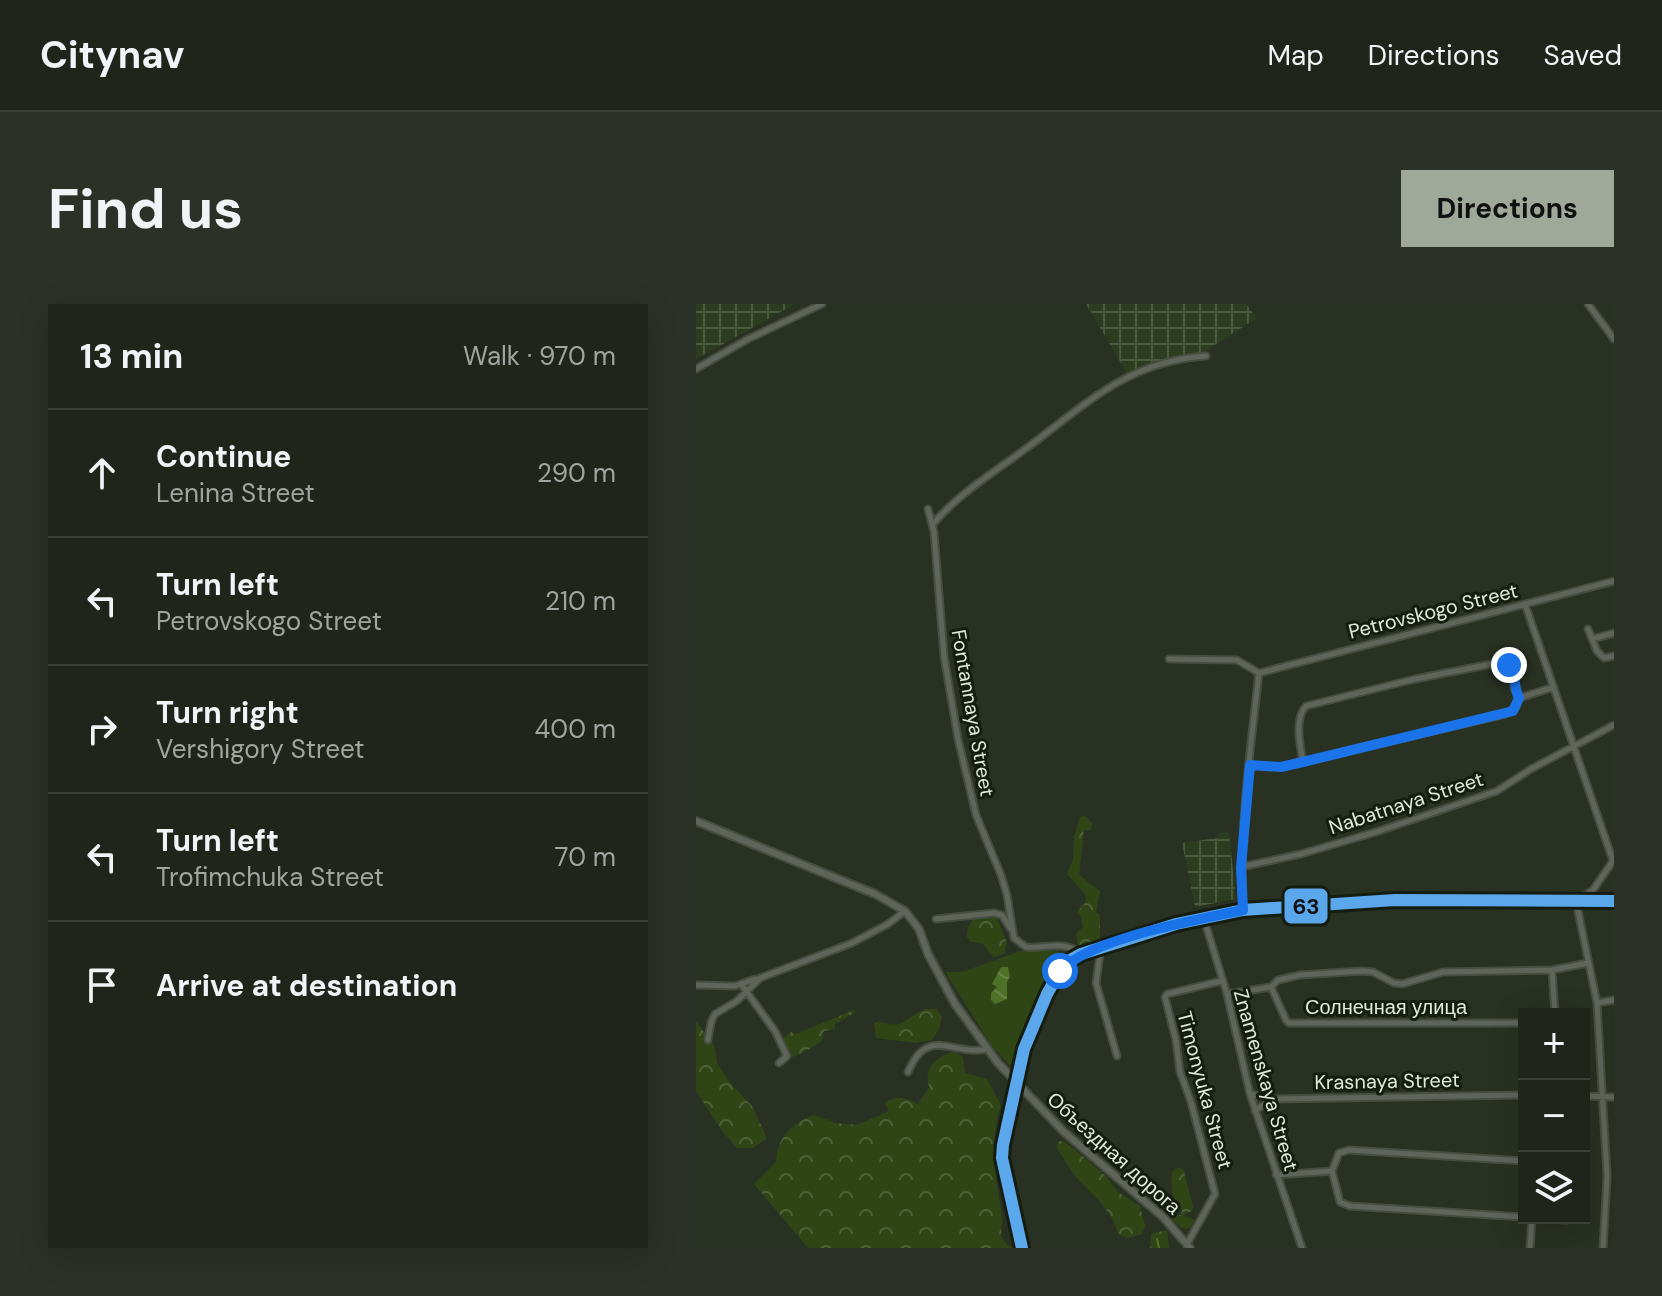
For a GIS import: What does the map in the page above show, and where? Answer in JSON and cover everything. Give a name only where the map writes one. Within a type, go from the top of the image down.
[{"type":"street","points":[[696,369],[748,339],[822,304]]},
{"type":"street","points":[[1588,304],[1614,339]]},
{"type":"street","points":[[933,525],[993,471],[1082,408],[1104,388],[1170,360],[1206,356]]},
{"type":"street","name":"Fontannaya Street","points":[[928,509],[933,525],[944,656],[961,751],[976,815],[1001,875],[1011,929]]},
{"type":"street","name":"Petrovskogo Street","points":[[1259,673],[1614,581]]},
{"type":"street","points":[[1525,604],[1614,861],[1593,890],[1576,901]]},
{"type":"street","points":[[1588,629],[1597,651],[1604,658],[1614,656]]},
{"type":"street","points":[[1592,639],[1614,633]]},
{"type":"street","points":[[1169,659],[1237,660],[1259,673],[1241,867],[1243,910]]},
{"type":"street","points":[[1250,765],[1281,767],[1303,762],[1505,714],[1516,707],[1519,698],[1514,688],[1513,669],[1502,662],[1415,679],[1306,706],[1301,711],[1298,732],[1303,762]]},
{"type":"street","points":[[1519,698],[1554,687]]},
{"type":"street","name":"Nabatnaya Street","points":[[1241,867],[1301,854],[1376,832],[1497,791],[1531,769],[1614,725]]},
{"type":"street","points":[[696,821],[875,894],[905,911],[852,943],[760,978],[741,984],[696,985]]},
{"type":"street","points":[[1022,1248],[1002,1152],[1019,1063],[1047,994],[1070,960],[1176,924],[1243,910],[1395,900],[1614,901]]},
{"type":"street","points":[[1576,901],[1597,1003],[1607,1176],[1603,1248]]},
{"type":"street","name":"Объездная дорога","points":[[905,911],[919,929],[928,954],[955,1004],[1015,1083],[1063,1131],[1163,1217],[1188,1246]]},
{"type":"street","points":[[936,919],[982,912],[1010,916]]},
{"type":"street","points":[[1002,915],[1014,938],[1023,946],[1065,945],[1081,954]]},
{"type":"street","name":"Znamenskaya Street","points":[[1204,919],[1227,994],[1255,1111],[1302,1248]]},
{"type":"street","points":[[1101,947],[1096,983],[1117,1056]]},
{"type":"street","points":[[1227,994],[1271,987],[1278,980],[1300,975],[1362,971],[1373,972],[1402,984],[1443,972],[1552,970],[1588,963]]},
{"type":"street","points":[[1552,970],[1555,1008]]},
{"type":"street","points":[[708,1040],[715,1014],[737,1001],[760,978]]},
{"type":"street","name":"Timonyuka Street","points":[[1188,1246],[1215,1194],[1180,1072],[1165,997],[1187,988],[1221,981]]},
{"type":"street","points":[[741,984],[775,1031],[787,1056],[779,1063]]},
{"type":"street","name":"Солнечная улица","points":[[1271,987],[1289,1023],[1518,1023]]},
{"type":"street","points":[[1597,1003],[1614,1000]]},
{"type":"street","points":[[908,1072],[919,1051],[927,1047],[952,1046],[974,1051],[987,1049]]},
{"type":"street","name":"Krasnaya Street","points":[[1250,1094],[1272,1099],[1518,1095]]},
{"type":"street","points":[[1590,1096],[1614,1097]]},
{"type":"street","points":[[1255,1111],[1272,1099]]},
{"type":"street","points":[[1518,1161],[1349,1150],[1339,1153],[1332,1171],[1340,1202],[1350,1206],[1518,1217]]},
{"type":"street","points":[[1276,1175],[1332,1171]]},
{"type":"street","points":[[1530,1248],[1532,1224]]},
{"type":"shaded area","points":[[696,304],[795,304],[696,359]]},
{"type":"shaded area","points":[[1086,304],[1246,304],[1257,318],[1196,357],[1187,353],[1128,375]]},
{"type":"shaded area","points":[[1229,832],[1236,899],[1195,907],[1182,843],[1217,838],[1219,833]]},
{"type":"green space","points":[[1085,816],[1092,823],[1091,830],[1084,830],[1079,875],[1100,891],[1096,912],[1100,915],[1100,938],[1082,949],[1078,947],[1076,934],[1083,927],[1077,912],[1086,902],[1085,894],[1067,874],[1073,860],[1074,836],[1080,817]]},
{"type":"green space","points":[[991,915],[997,918],[1007,943],[1004,954],[993,957],[983,944],[970,941],[967,937],[974,917]]},
{"type":"green space","points":[[1020,951],[1066,954],[1043,993],[1011,1067],[992,1046],[945,972],[962,972]]},
{"type":"green space","points":[[925,1009],[937,1009],[942,1016],[932,1040],[916,1043],[876,1038],[874,1023],[899,1024]]},
{"type":"green space","points":[[854,1010],[856,1012],[835,1024],[835,1029],[824,1031],[822,1041],[808,1050],[793,1057],[785,1048],[783,1038],[791,1032],[796,1034]]},
{"type":"green space","points":[[696,1021],[715,1047],[717,1063],[752,1106],[767,1138],[753,1148],[737,1148],[696,1091]]},
{"type":"green space","points":[[954,1051],[963,1057],[965,1073],[987,1079],[1001,1105],[993,1145],[1002,1216],[1001,1236],[1007,1245],[1014,1248],[808,1248],[754,1184],[776,1162],[779,1146],[787,1132],[798,1122],[814,1115],[836,1123],[857,1125],[889,1111],[885,1103],[894,1099],[918,1104],[929,1087],[930,1068],[942,1056]]},
{"type":"green space","points":[[1059,1141],[1078,1152],[1106,1176],[1118,1192],[1140,1206],[1145,1226],[1142,1234],[1128,1238],[1118,1234],[1107,1210],[1069,1167],[1056,1146]]},
{"type":"green space","points":[[1179,1167],[1184,1171],[1193,1207],[1192,1211],[1183,1215],[1195,1220],[1190,1228],[1184,1229],[1171,1216],[1181,1215],[1182,1210],[1172,1188],[1172,1172]]},
{"type":"green space","points":[[1167,1230],[1169,1248],[1150,1248],[1151,1234]]},
{"type":"water","points":[[1001,967],[1008,967],[1010,976],[1007,999],[995,1004],[991,993],[997,987],[992,984]]},
{"type":"waterway","points":[[1157,1239],[1159,1248]]},
{"type":"transit line","name":"63","points":[[1022,1248],[1002,1158],[1003,1145],[1024,1049],[1047,994],[1070,960],[1176,924],[1243,910],[1395,900],[1614,901]]},
{"type":"route","points":[[1060,971],[1070,960],[1101,947],[1176,924],[1243,910],[1243,819],[1250,765],[1281,767],[1513,711],[1519,698],[1514,688],[1513,669],[1509,665]]}]
